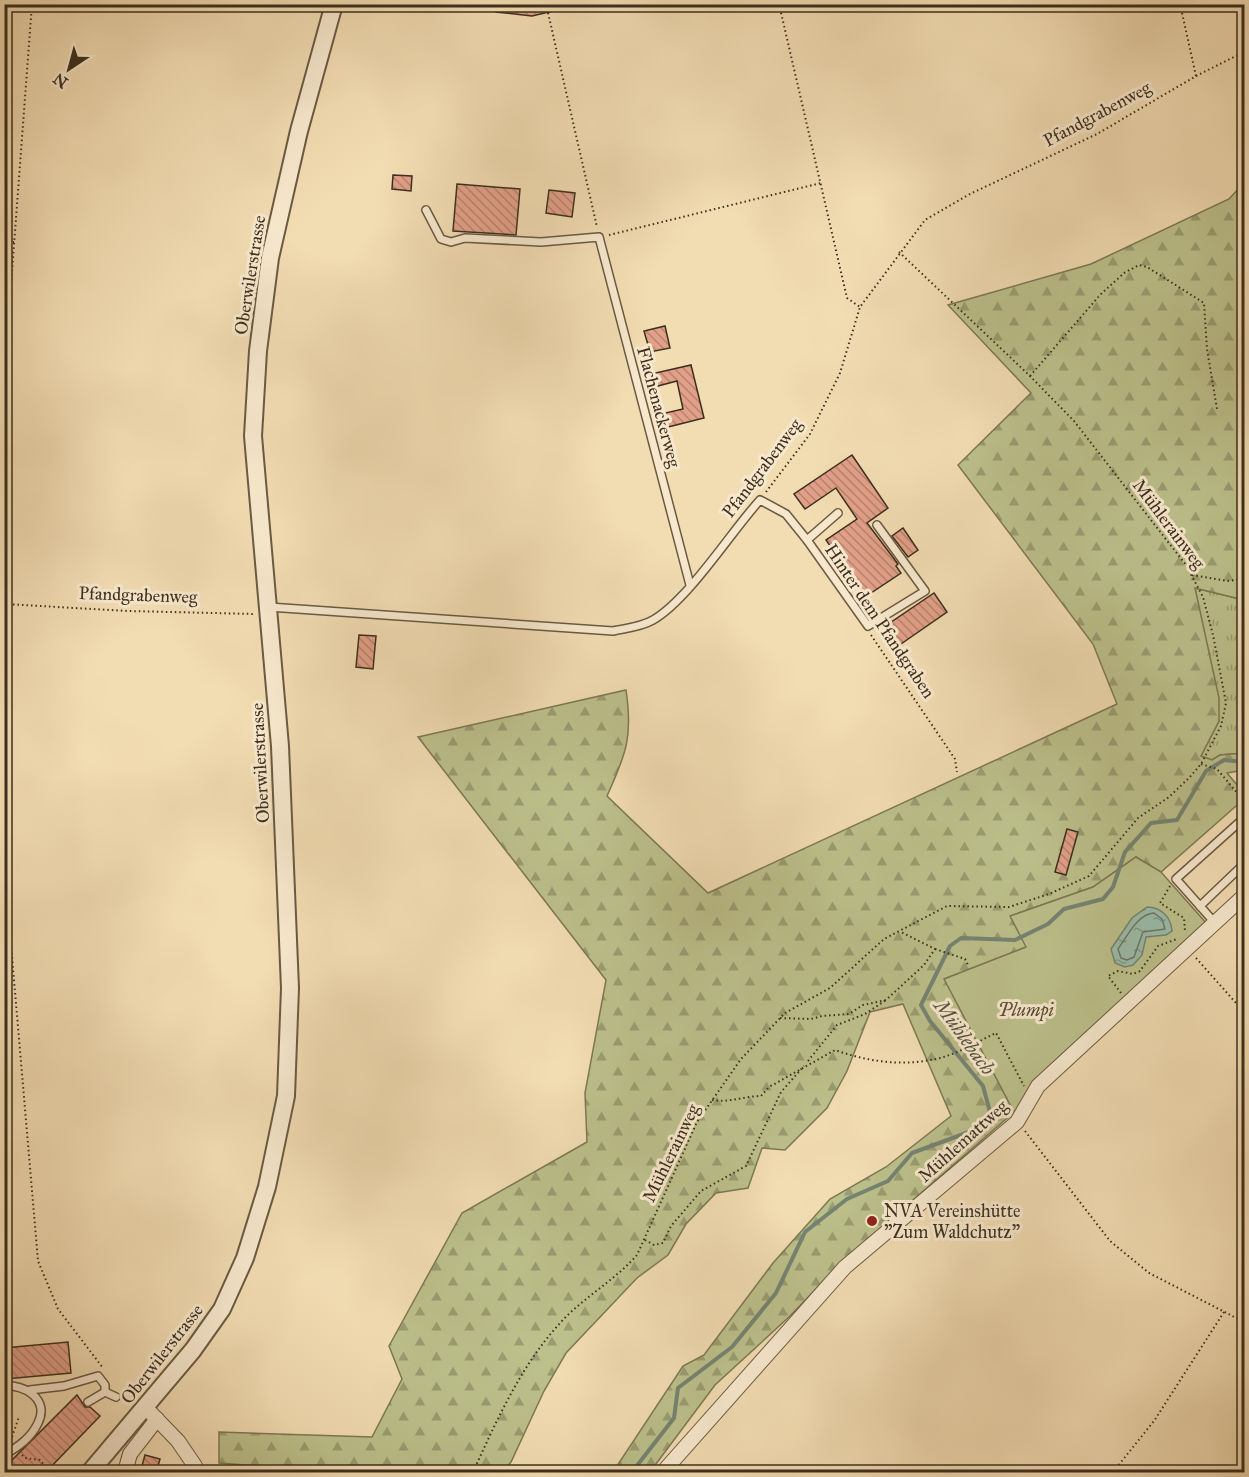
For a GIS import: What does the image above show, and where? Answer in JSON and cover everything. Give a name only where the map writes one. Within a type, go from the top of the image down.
[{"type":"street","name":"Oberwilerstrasse","points":[[90,1473],[151,1414],[222,1309],[245,1258],[267,1187],[286,1096],[290,988],[280,746],[270,610],[253,436],[258,351],[270,258],[299,131],[334,4]]},
{"type":"street","name":"Mühlemattweg","points":[[663,1473],[845,1267],[1017,1122],[1038,1086],[1245,896]]},
{"type":"street","points":[[125,1473],[130,1454],[151,1414],[178,1441],[195,1466],[194,1473]]},
{"type":"lane","points":[[426,210],[441,239],[451,242],[465,238],[562,242],[599,237]]},
{"type":"lane","name":"Flachenackerweg","points":[[599,237],[690,585]]},
{"type":"lane","name":"Pfandgrabenweg","points":[[270,610],[613,631],[652,621],[666,611],[760,500]]},
{"type":"lane","name":"Hinter dem Pfandgraben","points":[[760,500],[786,514],[868,627]]},
{"type":"lane","points":[[807,540],[838,513]]},
{"type":"lane","points":[[868,627],[925,591],[877,525]]},
{"type":"lane","points":[[1215,923],[1176,879],[1245,818]]},
{"type":"lane","points":[[1200,906],[1245,864]]},
{"type":"lane","points":[[4,1386],[16,1384],[30,1390],[64,1386],[98,1376],[105,1385],[105,1392]]},
{"type":"lane","points":[[4,1455],[26,1440],[39,1422],[39,1403],[30,1390]]},
{"type":"lane","points":[[105,1392],[116,1397]]},
{"type":"lane","points":[[88,1402],[105,1392]]},
{"type":"path","points":[[4,379],[32,4]]},
{"type":"path","points":[[546,4],[599,237],[820,183]]},
{"type":"path","points":[[779,4],[847,298],[860,307]]},
{"type":"path","points":[[1180,4],[1196,76]]},
{"type":"path","name":"Pfandgrabenweg","points":[[760,500],[810,434],[840,373],[860,307],[925,220],[970,194],[1097,134],[1196,76],[1245,52]]},
{"type":"path","points":[[4,242],[14,242]]},
{"type":"path","name":"Mühlerainweg","points":[[473,1473],[500,1412],[536,1355],[561,1321],[621,1273],[645,1240],[697,1122],[741,1059],[780,1018],[830,988],[884,939],[947,906],[1009,907],[1049,894],[1089,876],[1138,818],[1169,797],[1201,764],[1221,726],[1226,703],[1203,597],[1192,575],[1074,421],[1030,376],[899,252]]},
{"type":"path","points":[[1030,376],[1100,296],[1124,273],[1138,265],[1147,267],[1204,303],[1207,349],[1217,409]]},
{"type":"path","points":[[1192,575],[1227,580],[1245,579]]},
{"type":"path","name":"Pfandgrabenweg","points":[[4,604],[128,611],[270,610]]},
{"type":"path","name":"Hinter dem Pfandgraben","points":[[868,627],[874,643],[955,759],[957,772]]},
{"type":"path","points":[[1201,764],[1217,769],[1245,801]]},
{"type":"path","points":[[4,863],[38,1261],[58,1309],[87,1350],[110,1376]]},
{"type":"path","points":[[1128,1002],[1108,976],[1118,971],[1132,974],[1140,971],[1158,946],[1175,940],[1185,931],[1184,918],[1160,903],[1176,879]]},
{"type":"path","points":[[900,931],[935,949],[965,959],[969,968]]},
{"type":"path","points":[[645,1240],[654,1245],[663,1243],[670,1226],[701,1191],[746,1166],[781,1092],[837,1025],[865,1014],[886,1000],[924,965],[935,949]]},
{"type":"path","points":[[1186,949],[1245,1012]]},
{"type":"path","points":[[780,1018],[811,1019],[849,1014],[863,1005],[886,1000]]},
{"type":"path","points":[[712,1100],[722,1102],[742,1096],[761,1096],[769,1086],[835,1050],[866,1060],[892,1063],[942,1058],[996,1033],[1030,1099]]},
{"type":"path","points":[[1017,1122],[1110,1241],[1149,1273],[1245,1322]]},
{"type":"path","points":[[1113,1473],[1154,1421],[1224,1312]]},
{"type":"green space","points":[[1244,183],[1244,600],[1195,588],[1219,698],[1219,721],[1201,756],[1212,760],[1220,755],[1244,753],[1244,770],[1227,773],[1244,793],[1244,799],[1161,872],[1136,857],[1093,887],[1011,916],[1027,947],[945,979],[1014,1112],[841,1263],[790,1316],[715,1385],[650,1472],[613,1472],[683,1366],[704,1355],[773,1263],[830,1199],[886,1167],[951,1116],[903,1004],[870,1012],[847,1071],[827,1108],[785,1150],[762,1148],[748,1188],[716,1193],[686,1224],[668,1255],[637,1278],[566,1353],[544,1391],[511,1462],[502,1472],[341,1472],[219,1463],[219,1432],[372,1437],[402,1379],[389,1346],[462,1213],[587,1142],[585,1093],[606,980],[418,737],[626,690],[629,720],[626,745],[607,796],[708,893],[1117,704],[1093,644],[958,465],[1031,393],[948,305],[1091,264],[1229,199]]},
{"type":"green space","points":[[1195,588],[1244,600],[1244,753],[1220,755],[1212,760],[1201,756],[1219,721]]},
{"type":"green space","name":"Plumpi","points":[[1136,857],[1161,872],[1207,924],[1059,1057],[1014,1112],[944,979],[1026,947],[1010,916],[1093,887]]},
{"type":"water","points":[[1147,907],[1161,911],[1170,921],[1172,931],[1166,935],[1146,937],[1142,955],[1133,965],[1125,967],[1115,963],[1111,949],[1132,918]]},
{"type":"building","points":[[496,4],[562,4],[562,9],[532,16],[496,12]]},
{"type":"building","points":[[393,175],[412,176],[411,191],[392,189]]},
{"type":"building","points":[[457,184],[520,189],[516,235],[453,231]]},
{"type":"building","points":[[549,190],[575,193],[572,217],[546,213]]},
{"type":"building","points":[[665,326],[670,348],[650,352],[644,331]]},
{"type":"building","points":[[691,365],[704,418],[664,428],[661,414],[683,409],[677,381],[654,387],[651,374]]},
{"type":"building","points":[[852,455],[888,508],[867,523],[898,564],[896,566],[901,573],[865,597],[826,540],[857,519],[836,488],[805,509],[794,494]]},
{"type":"building","points":[[903,528],[918,550],[908,557],[892,536]]},
{"type":"building","points":[[934,593],[947,612],[898,646],[884,627]]},
{"type":"building","points":[[359,635],[376,636],[373,669],[356,667]]},
{"type":"building","points":[[1067,829],[1078,832],[1066,875],[1055,872]]},
{"type":"building","points":[[68,1342],[71,1373],[5,1379],[4,1348]]},
{"type":"building","points":[[77,1395],[85,1407],[90,1407],[100,1416],[45,1473],[4,1473],[4,1468]]},
{"type":"building","points":[[145,1455],[160,1459],[156,1473],[140,1473]]},
{"type":"waterway","name":"Mühlebach","points":[[632,1472],[674,1418],[678,1388],[732,1347],[776,1293],[805,1232],[847,1199],[888,1181],[912,1153],[977,1129],[990,1112],[983,1086],[930,1021],[921,1005],[950,946],[961,938],[1015,940],[1048,924],[1064,909],[1103,899],[1113,887],[1125,852],[1151,823],[1177,820],[1206,771],[1224,760],[1244,762]]},
{"type":"place","name":"NVA Vereinshütte \"Zum Waldchutz\"","points":[[872,1221]]}]
